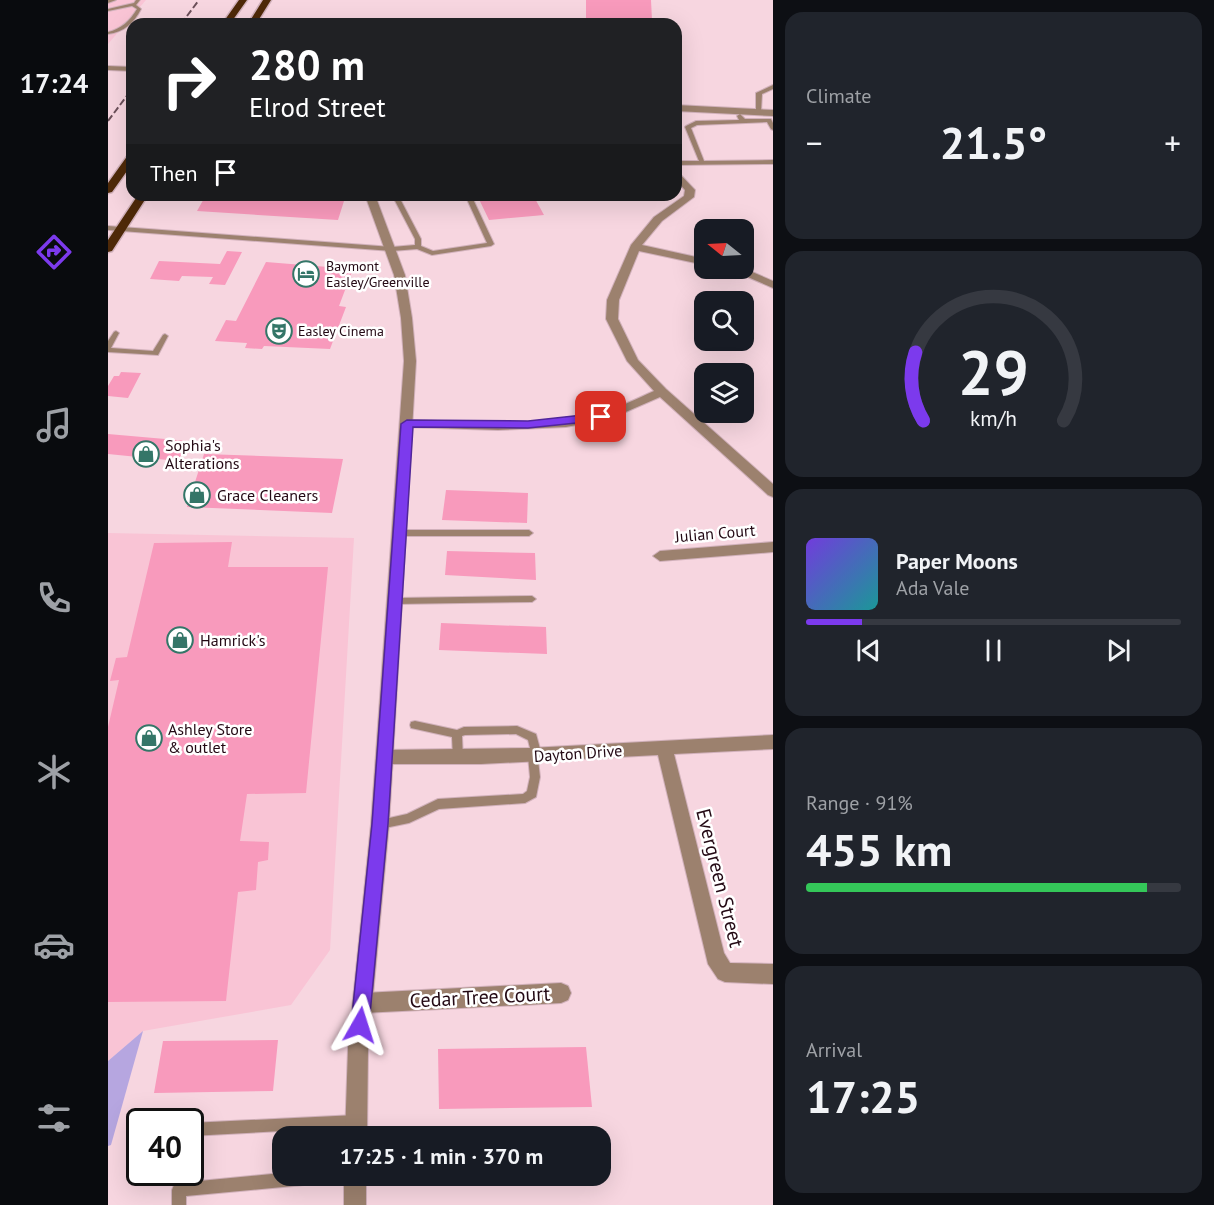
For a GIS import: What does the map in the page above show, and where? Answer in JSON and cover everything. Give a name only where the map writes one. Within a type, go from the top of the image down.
[{"type":"highway","points":[[230,18],[243,0]]},
{"type":"highway","points":[[256,18],[267,0]]},
{"type":"highway","points":[[108,190],[126,165]]},
{"type":"highway","points":[[108,249],[139,201]]},
{"type":"street","points":[[108,68],[126,68]]},
{"type":"street","points":[[682,108],[773,113]]},
{"type":"street","points":[[682,180],[690,190],[689,197],[658,219],[635,247],[613,300],[612,319],[633,361],[662,392],[773,492]]},
{"type":"street","points":[[356,1126],[357,1048],[380,824],[396,601],[407,424],[409,337],[405,303],[392,249],[372,201]]},
{"type":"street","points":[[635,247],[694,260]]},
{"type":"street","points":[[754,277],[773,285]]},
{"type":"street","points":[[407,424],[528,424],[589,420],[612,414],[662,392]]},
{"type":"street","name":"Julian Court","points":[[660,556],[773,547]]},
{"type":"street","name":"Dayton Drive","points":[[384,757],[458,759],[773,742]]},
{"type":"street","name":"Evergreen Street","points":[[664,747],[715,957],[725,972],[773,974]]},
{"type":"street","name":"Cedar Tree Court","points":[[363,1003],[561,993]]},
{"type":"street","points":[[355,1186],[355,1205]]},
{"type":"lane","points":[[108,10],[133,5],[138,0]]},
{"type":"lane","points":[[133,5],[139,9],[133,18]]},
{"type":"lane","points":[[108,33],[123,29],[126,26]]},
{"type":"lane","points":[[758,112],[759,93],[773,87]]},
{"type":"lane","points":[[738,111],[743,121]]},
{"type":"lane","points":[[702,162],[688,127],[696,123],[769,120],[773,128]]},
{"type":"lane","points":[[682,163],[773,162]]},
{"type":"lane","points":[[398,201],[418,239],[418,248]]},
{"type":"lane","points":[[108,228],[392,249],[418,248],[432,253],[491,244],[471,201]]},
{"type":"lane","points":[[116,333],[108,349],[155,353],[165,336]]},
{"type":"lane","points":[[400,533],[529,533]]},
{"type":"lane","points":[[396,601],[532,599]]},
{"type":"lane","points":[[380,824],[409,819],[438,804],[525,798],[532,794],[535,756],[532,737],[517,730],[457,734],[416,725]]},
{"type":"lane","points":[[457,734],[458,759]]},
{"type":"lane","points":[[204,1130],[272,1130]]},
{"type":"lane","points":[[178,1205],[179,1191],[272,1181]]},
{"type":"shaded area","points":[[108,0],[146,0],[130,18],[126,18],[126,23],[108,44]]},
{"type":"shaded area","points":[[108,533],[354,538],[330,950],[291,1005],[143,1031],[108,1061]]},
{"type":"shaded area","points":[[143,1031],[111,1145],[108,1146],[108,1061]]},
{"type":"building","points":[[586,0],[651,0],[652,18],[586,18]]},
{"type":"building","points":[[203,201],[344,201],[338,220],[197,211]]},
{"type":"building","points":[[480,201],[536,201],[544,215],[489,220]]},
{"type":"building","points":[[227,251],[242,252],[225,285],[209,284],[213,277],[182,276],[179,281],[150,279],[159,261],[220,264]]},
{"type":"building","points":[[266,262],[353,269],[339,306],[346,307],[330,349],[264,346],[262,349],[245,348],[247,343],[215,341],[226,320],[236,321]]},
{"type":"building","points":[[121,372],[141,373],[128,398],[108,396],[108,386],[114,376],[119,376]]},
{"type":"building","points":[[108,434],[188,441],[178,461],[108,454]]},
{"type":"building","points":[[204,454],[343,459],[332,513],[187,507]]},
{"type":"building","points":[[446,490],[528,493],[527,523],[442,520]]},
{"type":"building","points":[[232,542],[228,567],[328,567],[306,793],[247,794],[240,841],[269,842],[268,860],[258,862],[256,890],[238,892],[226,1001],[108,1002],[108,727],[119,680],[110,681],[116,658],[127,657],[154,543]]},
{"type":"building","points":[[447,551],[535,553],[536,580],[445,575]]},
{"type":"building","points":[[441,623],[546,627],[547,654],[439,650]]},
{"type":"building","points":[[278,1040],[273,1091],[154,1093],[163,1041]]},
{"type":"building","points":[[586,1047],[592,1107],[439,1109],[438,1049]]},
{"type":"railway","points":[[186,18],[199,0]]},
{"type":"railway","points":[[108,121],[126,97]]},
{"type":"place","name":"Baymont Easley/Greenville","points":[[306,274]]},
{"type":"place","name":"Easley Cinema","points":[[279,331]]},
{"type":"place","name":"Sophia's Alterations","points":[[146,454]]},
{"type":"place","name":"Grace Cleaners","points":[[197,495]]},
{"type":"place","name":"Hamrick's","points":[[180,640]]},
{"type":"place","name":"Ashley Store & outlet","points":[[149,738]]},
{"type":"route","points":[[360,1025],[380,824],[407,424],[528,424],[589,420],[601,417]]}]
